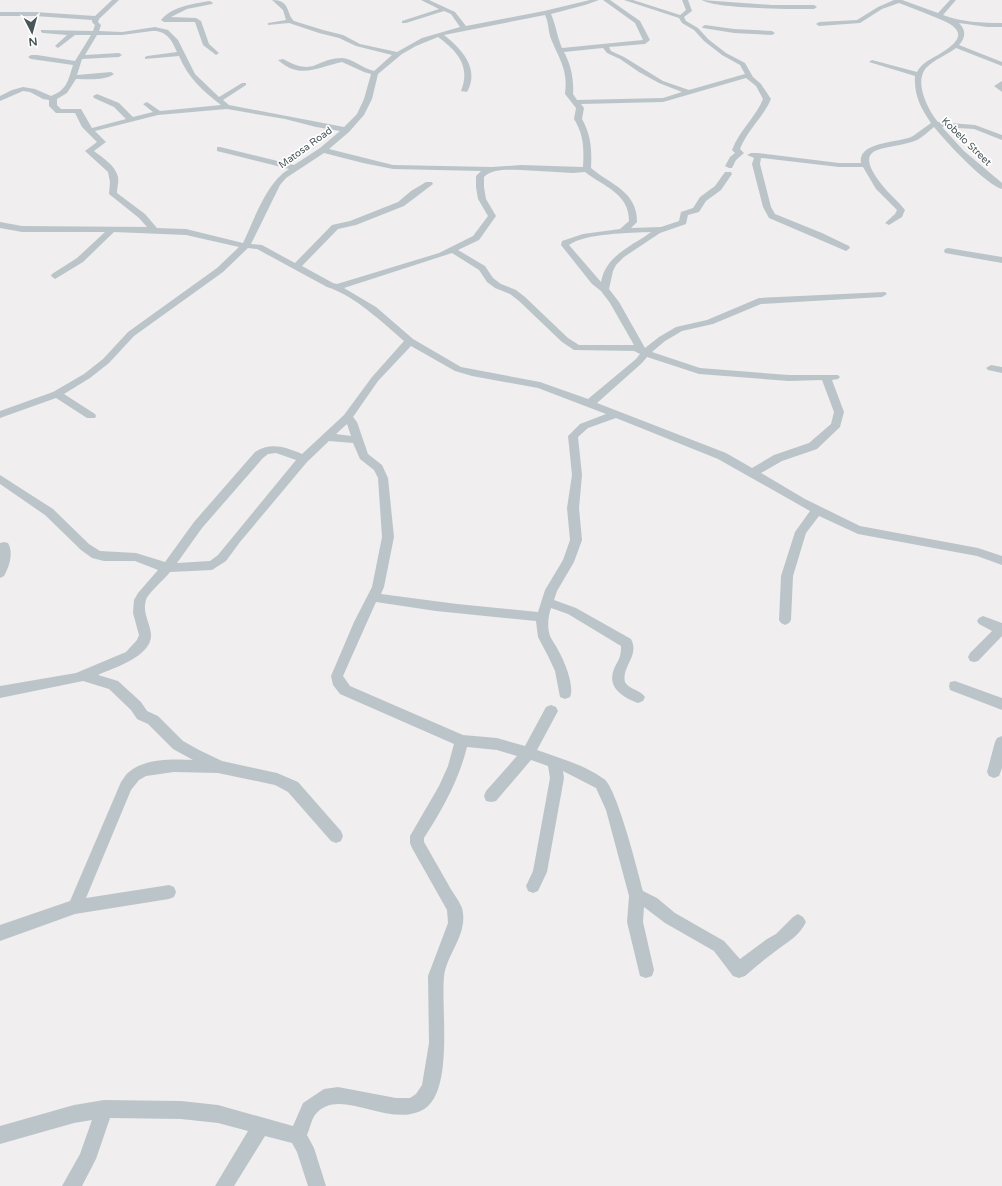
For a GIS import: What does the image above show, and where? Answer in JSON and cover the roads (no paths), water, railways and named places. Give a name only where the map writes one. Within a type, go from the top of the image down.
[{"type":"street","points":[[0,99],[11,92],[22,89],[35,92],[44,98],[53,98],[66,91],[74,77],[79,60],[98,25],[95,22],[98,17],[116,0]]},
{"type":"street","points":[[275,0],[286,9],[290,21]]},
{"type":"street","points":[[424,0],[453,13],[464,28]]},
{"type":"street","points":[[281,60],[294,68],[305,71],[343,60],[366,71],[375,73],[398,54],[411,46],[439,36],[464,28],[547,13],[596,0]]},
{"type":"street","points":[[560,50],[642,43],[647,40],[638,22],[606,0]]},
{"type":"street","points":[[627,0],[681,16],[689,11],[685,0]]},
{"type":"street","points":[[705,0],[714,2],[742,2],[777,7],[814,7]]},
{"type":"street","points":[[819,24],[858,22],[880,8],[898,0],[949,19],[982,25],[1002,25]]},
{"type":"street","points":[[938,16],[953,0]]},
{"type":"street","points":[[156,29],[175,12],[185,6],[210,3]]},
{"type":"street","points":[[404,22],[446,9]]},
{"type":"street","points":[[547,13],[552,23],[554,38],[566,60],[570,79],[570,94],[580,108],[578,119],[584,129],[588,147],[587,169]]},
{"type":"street","points":[[0,14],[98,17]]},
{"type":"street","points":[[681,16],[684,22],[696,29],[706,40],[724,54],[742,64],[749,75],[759,85],[767,99],[763,109],[741,137],[736,150],[740,153],[839,165],[865,165]]},
{"type":"street","points":[[872,62],[919,76],[923,67],[947,54],[961,38],[957,24],[949,19]]},
{"type":"street","points":[[165,20],[196,20],[199,22],[206,45],[216,53]]},
{"type":"street","points":[[270,24],[290,21],[321,32],[341,36],[358,45],[398,54]]},
{"type":"street","points":[[696,29],[726,22]]},
{"type":"street","points":[[705,27],[734,31],[772,33]]},
{"type":"street","points":[[43,31],[116,34],[156,29],[165,30],[177,43],[181,54],[194,76],[210,94],[227,107]]},
{"type":"street","points":[[58,46],[73,33]]},
{"type":"street","points":[[439,36],[457,52],[466,64],[469,75],[466,91]]},
{"type":"street","points":[[954,45],[1002,64]]},
{"type":"street","points":[[605,46],[610,52],[641,71],[661,82],[688,92]]},
{"type":"street","points":[[147,58],[181,54]]},
{"type":"street","points":[[31,57],[38,56],[70,63],[79,60],[119,55]]},
{"type":"street","name":"Matosa Road","points":[[0,415],[57,394],[87,376],[106,361],[136,330],[220,270],[247,244],[276,184],[283,176],[323,150],[346,130],[363,110],[368,99],[375,73]]},
{"type":"street","points":[[74,77],[112,74]]},
{"type":"street","points":[[576,102],[658,100],[749,75]]},
{"type":"street","name":"Kobelo Street","points":[[919,76],[917,88],[934,124],[953,144],[993,180],[1002,186]]},
{"type":"street","points":[[1002,83],[997,86],[1002,90]]},
{"type":"street","points":[[219,100],[244,84]]},
{"type":"street","points":[[97,96],[114,102],[122,108],[131,120]]},
{"type":"street","points":[[53,98],[52,104],[55,109],[61,111],[77,110],[81,120],[102,142],[89,151],[108,167],[114,182],[112,190],[113,194],[142,216],[155,231]]},
{"type":"street","points":[[147,104],[158,113]]},
{"type":"street","points":[[91,130],[158,113],[227,107],[346,130]]},
{"type":"street","points":[[889,223],[899,215],[901,210],[879,187],[865,165],[864,156],[874,149],[888,144],[910,140],[934,124],[975,127],[1002,138]]},
{"type":"street","points":[[220,149],[296,168]]},
{"type":"street","points":[[323,150],[363,161],[393,167],[587,169],[609,184],[631,204],[633,222],[622,231]]},
{"type":"street","points":[[643,350],[614,302],[604,289],[595,282],[565,245],[565,243],[575,239],[622,231],[661,229],[683,222],[684,214],[696,210],[703,199],[718,188],[729,170],[733,159],[740,153]]},
{"type":"street","points":[[758,155],[756,164],[767,207],[772,216],[779,220],[819,234],[846,248]]},
{"type":"street","points":[[337,287],[427,261],[476,238],[492,216],[484,202],[480,183],[480,175],[489,169]]},
{"type":"street","points":[[993,180],[1002,180]]},
{"type":"street","points":[[296,267],[335,227],[353,223],[401,204],[414,193],[429,184]]},
{"type":"street","points":[[0,225],[22,229],[112,229],[186,232],[234,244],[247,244],[259,247],[330,285],[337,287],[379,313],[410,341],[437,358],[465,372],[540,385],[590,403],[722,456],[817,510],[858,530],[978,552],[1002,561]]},
{"type":"street","points":[[55,276],[80,260],[112,229]]},
{"type":"street","points":[[604,289],[608,272],[614,261],[621,254],[644,242],[661,229]]},
{"type":"street","points":[[452,250],[482,268],[490,280],[498,286],[513,292],[522,299],[565,340],[577,348],[628,347],[643,350],[661,359],[699,371],[789,378],[830,377],[839,412],[836,425],[814,446],[778,458],[752,473]]},
{"type":"street","points":[[948,251],[1002,260]]},
{"type":"street","points":[[590,403],[639,361],[643,350],[672,332],[710,322],[760,301],[882,294]]},
{"type":"street","points":[[0,479],[49,512],[85,547],[96,555],[104,557],[136,557],[166,568],[212,565],[222,558],[303,459],[348,417],[375,378],[410,341]]},
{"type":"street","points":[[991,368],[1002,370]]},
{"type":"street","points":[[57,394],[72,406],[91,416]]},
{"type":"street","points":[[566,693],[561,671],[554,654],[544,637],[542,617],[551,590],[568,562],[576,540],[573,508],[577,475],[573,436],[584,426],[616,414]]},
{"type":"street","points":[[348,417],[352,422],[357,440],[364,456],[378,468],[383,478],[388,537],[378,587],[352,638],[337,676],[341,686],[345,690],[462,740],[497,744],[528,753],[578,771],[601,784],[613,810],[637,896],[635,922],[646,970]]},
{"type":"street","points":[[328,437],[357,440]]},
{"type":"street","points":[[0,692],[83,676],[130,656],[143,642],[145,635],[139,612],[140,600],[198,525],[264,451],[271,448],[277,449],[303,459]]},
{"type":"street","points":[[785,620],[786,576],[801,532],[817,510]]},
{"type":"street","points":[[0,573],[4,565],[4,546]]},
{"type":"street","points":[[373,597],[466,611],[542,617]]},
{"type":"street","points":[[547,602],[572,611],[627,642],[627,657],[619,673],[619,683],[623,689],[638,697]]},
{"type":"street","points":[[974,657],[1001,628],[983,621]]},
{"type":"street","points":[[83,676],[113,685],[136,706],[142,715],[153,720],[178,745],[220,767]]},
{"type":"street","points":[[955,686],[1002,704]]},
{"type":"street","points":[[491,796],[528,753],[551,711]]},
{"type":"street","points":[[298,1136],[309,1109],[324,1098],[338,1095],[396,1107],[412,1106],[422,1100],[430,1088],[437,1043],[436,976],[456,923],[456,916],[451,901],[443,890],[418,843],[417,836],[451,778],[462,740]]},
{"type":"street","points":[[994,772],[1002,742]]},
{"type":"street","points":[[533,886],[540,872],[557,778],[554,762]]},
{"type":"street","points":[[75,908],[126,786],[134,776],[162,766],[220,767],[278,779],[294,787],[336,836]]},
{"type":"street","points":[[0,933],[75,908],[169,892]]},
{"type":"street","points":[[637,896],[652,903],[670,918],[719,946],[739,970],[772,944],[781,939],[798,922]]},
{"type":"street","points":[[0,1135],[74,1114],[104,1108],[181,1110],[210,1113],[262,1125],[298,1136],[304,1148],[317,1186]]},
{"type":"street","points":[[71,1186],[88,1157],[104,1108]]},
{"type":"street","points":[[224,1186],[262,1125]]}]
